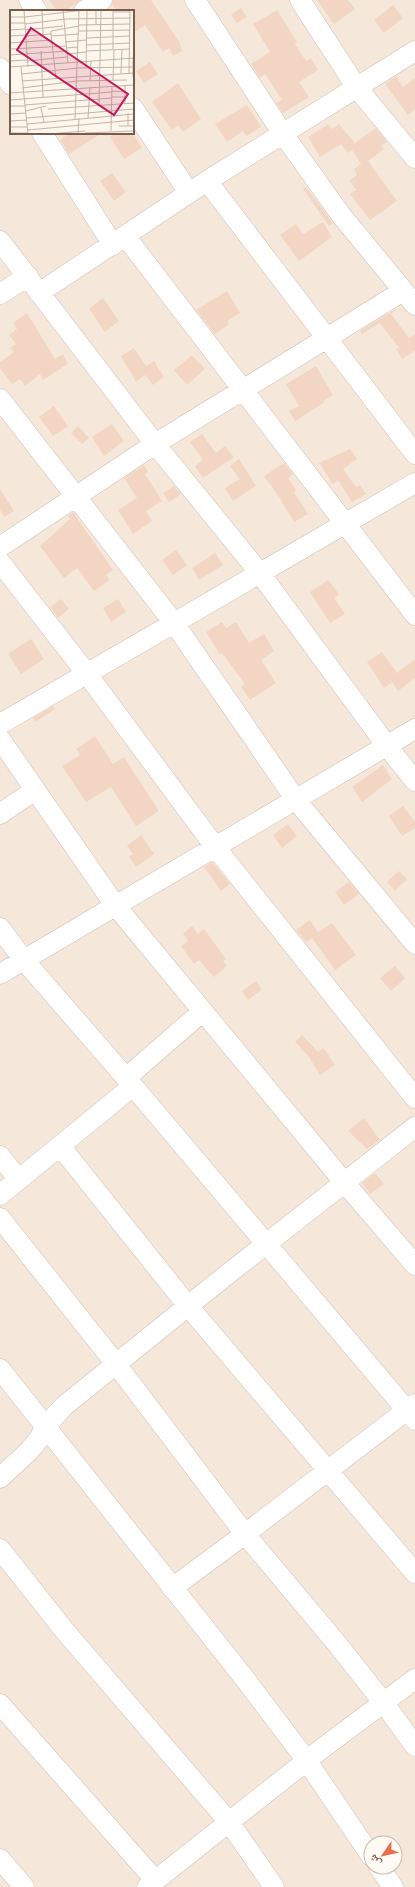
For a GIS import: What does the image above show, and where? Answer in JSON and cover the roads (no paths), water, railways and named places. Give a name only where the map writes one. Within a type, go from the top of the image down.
[{"type":"street","points":[[29,0],[36,10]]},
{"type":"street","points":[[86,10],[102,0]]},
{"type":"street","points":[[0,547],[155,444],[326,338],[409,298],[341,215],[283,134],[194,0]]},
{"type":"street","points":[[300,0],[357,88],[415,158]]},
{"type":"street","points":[[39,293],[207,181],[415,51]]},
{"type":"street","points":[[10,59],[0,66],[10,83]]},
{"type":"street","points":[[134,110],[189,193]]},
{"type":"street","points":[[43,134],[119,241],[244,389],[415,615]]},
{"type":"street","points":[[207,181],[415,454]]},
{"type":"street","points":[[0,241],[155,444],[259,572],[387,746],[415,781]]},
{"type":"street","points":[[0,294],[28,276]]},
{"type":"street","points":[[0,399],[174,622],[296,800],[415,944]]},
{"type":"street","points":[[0,724],[259,572],[346,524],[415,483]]},
{"type":"street","points":[[0,562],[87,674],[216,848],[415,1098]]},
{"type":"street","points":[[0,974],[115,905],[216,848],[415,729]]},
{"type":"street","points":[[0,739],[115,905],[344,1182],[415,1265]]},
{"type":"street","points":[[0,814],[35,790]]},
{"type":"street","points":[[0,928],[24,959],[266,1244],[412,1412],[327,1469],[245,1534],[172,1588]]},
{"type":"street","points":[[0,1195],[60,1146],[130,1082],[203,1011]]},
{"type":"street","points":[[0,1478],[29,1451],[39,1439],[45,1427],[64,1406],[415,1127]]},
{"type":"street","points":[[60,1146],[188,1306],[415,1573]]},
{"type":"street","points":[[0,1156],[18,1179]]},
{"type":"street","points":[[0,1218],[116,1364],[245,1534],[383,1702],[415,1746]]},
{"type":"street","points":[[0,1368],[307,1761],[363,1844]]},
{"type":"street","points":[[0,1549],[64,1630],[229,1822],[274,1887]]},
{"type":"street","points":[[0,1704],[151,1884],[307,1761],[415,1679]]},
{"type":"street","points":[[0,1859],[24,1887]]},
{"type":"street","points":[[385,1875],[393,1887]]}]
